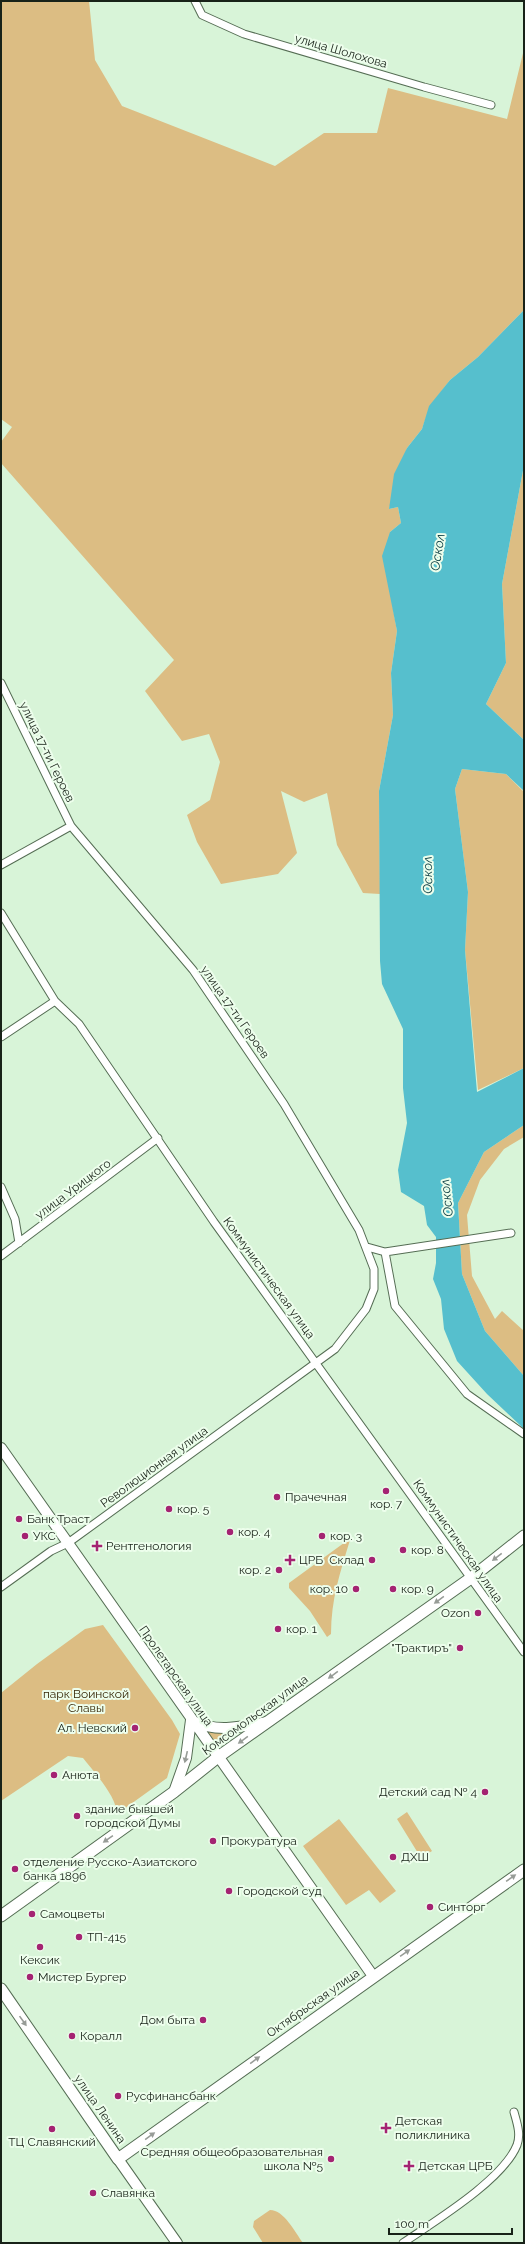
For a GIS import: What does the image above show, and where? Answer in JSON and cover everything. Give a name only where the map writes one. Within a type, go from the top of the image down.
[{"type":"main road","name":"Пролетарская улица","points":[[1,1448],[191,1720],[373,1976]]},
{"type":"main road","name":"Комсомольская улица","points":[[1,1916],[174,1792],[218,1757],[471,1578],[524,1536]]},
{"type":"main road","points":[[174,1792],[186,1758],[191,1720],[206,1728],[236,1728],[267,1722]]},
{"type":"main road","name":"Октябрьская улица","points":[[118,2158],[524,1870]]},
{"type":"main road","name":"улица Ленина","points":[[1,1989],[177,2243]]},
{"type":"street","name":"улица Шолохова","points":[[195,1],[202,15],[244,34],[424,87],[491,105]]},
{"type":"street","name":"улица 17-ти Героев","points":[[1,683],[71,826],[193,970],[284,1104],[366,1247],[374,1269],[374,1289],[366,1309],[335,1349],[317,1362]]},
{"type":"street","points":[[1,865],[71,826]]},
{"type":"street","name":"Коммунистическая улица","points":[[1,913],[56,1001],[79,1024],[214,1222],[317,1362],[438,1530],[460,1565],[524,1652]]},
{"type":"street","points":[[1,1037],[56,1001]]},
{"type":"street","name":"улица Урицкого","points":[[1,1256],[158,1138]]},
{"type":"street","points":[[1,1187],[15,1219],[20,1243]]},
{"type":"street","points":[[366,1247],[385,1252],[511,1233]]},
{"type":"street","points":[[385,1252],[395,1306],[467,1394],[524,1434]]},
{"type":"street","name":"Революционная улица","points":[[1,1587],[51,1551],[68,1543],[317,1362]]},
{"type":"street","points":[[403,2243],[499,2172],[517,2145],[519,2128],[514,2112]]},
{"type":"green space","points":[[1,1],[89,1],[95,60],[122,106],[275,166],[324,133],[377,133],[388,88],[507,119],[524,49],[524,310],[478,357],[450,380],[430,406],[422,429],[407,448],[389,509],[398,507],[401,523],[390,532],[391,597],[397,631],[391,673],[393,715],[379,791],[380,894],[363,893],[337,845],[327,793],[304,802],[281,791],[297,853],[278,874],[221,884],[197,842],[187,815],[210,800],[220,762],[209,734],[182,741],[145,691],[174,660],[1,463],[1,442],[12,427],[1,419]]},
{"type":"green space","points":[[524,465],[524,740],[486,704],[506,663],[502,584]]},
{"type":"green space","points":[[462,769],[506,774],[524,792],[524,1068],[478,1090],[465,950],[468,892],[455,789]]},
{"type":"green space","points":[[524,1125],[524,1137],[504,1149],[480,1180],[467,1215],[472,1276],[495,1319],[502,1311],[524,1331],[524,1376],[485,1331],[462,1274],[458,1203],[484,1152]]},
{"type":"green space","points":[[350,1540],[334,1598],[331,1634],[327,1637],[310,1611],[289,1588],[289,1583]]},
{"type":"green space","name":"парк Воинской Славы","points":[[103,1625],[172,1720],[180,1734],[167,1778],[117,1814],[116,1807],[109,1793],[99,1777],[83,1758],[68,1756],[1,1801],[1,1693],[37,1664],[85,1629]]},
{"type":"green space","points":[[207,1731],[236,1732],[218,1744]]},
{"type":"green space","points":[[407,1812],[432,1851],[421,1858],[397,1819]]},
{"type":"green space","points":[[339,1819],[396,1891],[380,1903],[369,1890],[346,1905],[303,1846]]},
{"type":"green space","points":[[270,2210],[275,2211],[284,2218],[303,2243],[263,2243],[253,2227],[254,2221]]},
{"type":"water","name":"Оскол","points":[[524,310],[524,465],[502,584],[506,663],[486,704],[524,740],[524,791],[506,774],[462,769],[455,789],[468,892],[465,950],[477,1092],[524,1068],[524,1125],[484,1152],[458,1203],[462,1274],[485,1331],[524,1376],[524,1429],[487,1394],[457,1361],[444,1329],[441,1299],[433,1279],[436,1263],[436,1237],[427,1225],[424,1206],[401,1192],[398,1170],[407,1123],[403,1088],[403,1029],[382,984],[380,961],[379,791],[393,715],[391,673],[397,631],[382,556],[390,532],[401,523],[398,507],[389,509],[394,474],[407,448],[422,429],[429,406],[450,380],[478,357]]},
{"type":"place","name":"кор. 7","points":[[386,1491]]},
{"type":"place","name":"Прачечная","points":[[277,1497]]},
{"type":"place","name":"кор. 5","points":[[169,1509]]},
{"type":"place","name":"Банк Траст","points":[[19,1519]]},
{"type":"place","name":"кор. 4","points":[[230,1532]]},
{"type":"place","name":"УКС","points":[[25,1536]]},
{"type":"place","name":"кор. 3","points":[[322,1536]]},
{"type":"place","name":"Рентгенология","points":[[97,1546]]},
{"type":"place","name":"кор. 8","points":[[403,1550]]},
{"type":"place","name":"ЦРБ","points":[[290,1560]]},
{"type":"place","name":"Склад","points":[[372,1560]]},
{"type":"place","name":"кор. 2","points":[[279,1570]]},
{"type":"place","name":"кор. 10","points":[[356,1589]]},
{"type":"place","name":"кор. 9","points":[[393,1589]]},
{"type":"place","name":"Ozon","points":[[478,1613]]},
{"type":"place","name":"кор. 1","points":[[278,1629]]},
{"type":"place","name":"\"Трактиръ\"","points":[[460,1648]]},
{"type":"place","name":"Ал. Невский","points":[[135,1728]]},
{"type":"place","name":"Анюта","points":[[54,1775]]},
{"type":"place","name":"Детский сад № 4","points":[[485,1792]]},
{"type":"place","name":"здание бывшей городской Думы","points":[[77,1816]]},
{"type":"place","name":"Прокуратура","points":[[213,1841]]},
{"type":"place","name":"ДХШ","points":[[393,1857]]},
{"type":"place","name":"отделение Русско-Азиатского банка 1896","points":[[15,1869]]},
{"type":"place","name":"Городской суд","points":[[229,1891]]},
{"type":"place","name":"Синторг","points":[[430,1907]]},
{"type":"place","name":"Самоцветы","points":[[32,1914]]},
{"type":"place","name":"ТП-415","points":[[79,1937]]},
{"type":"place","name":"Кексик","points":[[40,1947]]},
{"type":"place","name":"Мистер Бургер","points":[[30,1977]]},
{"type":"place","name":"Дом быта","points":[[203,2020]]},
{"type":"place","name":"Коралл","points":[[72,2036]]},
{"type":"place","name":"Русфинансбанк","points":[[118,2096]]},
{"type":"place","name":"Детская поликлиника","points":[[386,2128]]},
{"type":"place","name":"ТЦ Славянский","points":[[52,2129]]},
{"type":"place","name":"Средняя общеобразовательная школа №5","points":[[331,2159]]},
{"type":"place","name":"Детская ЦРБ","points":[[409,2166]]},
{"type":"place","name":"Славянка","points":[[93,2193]]}]
